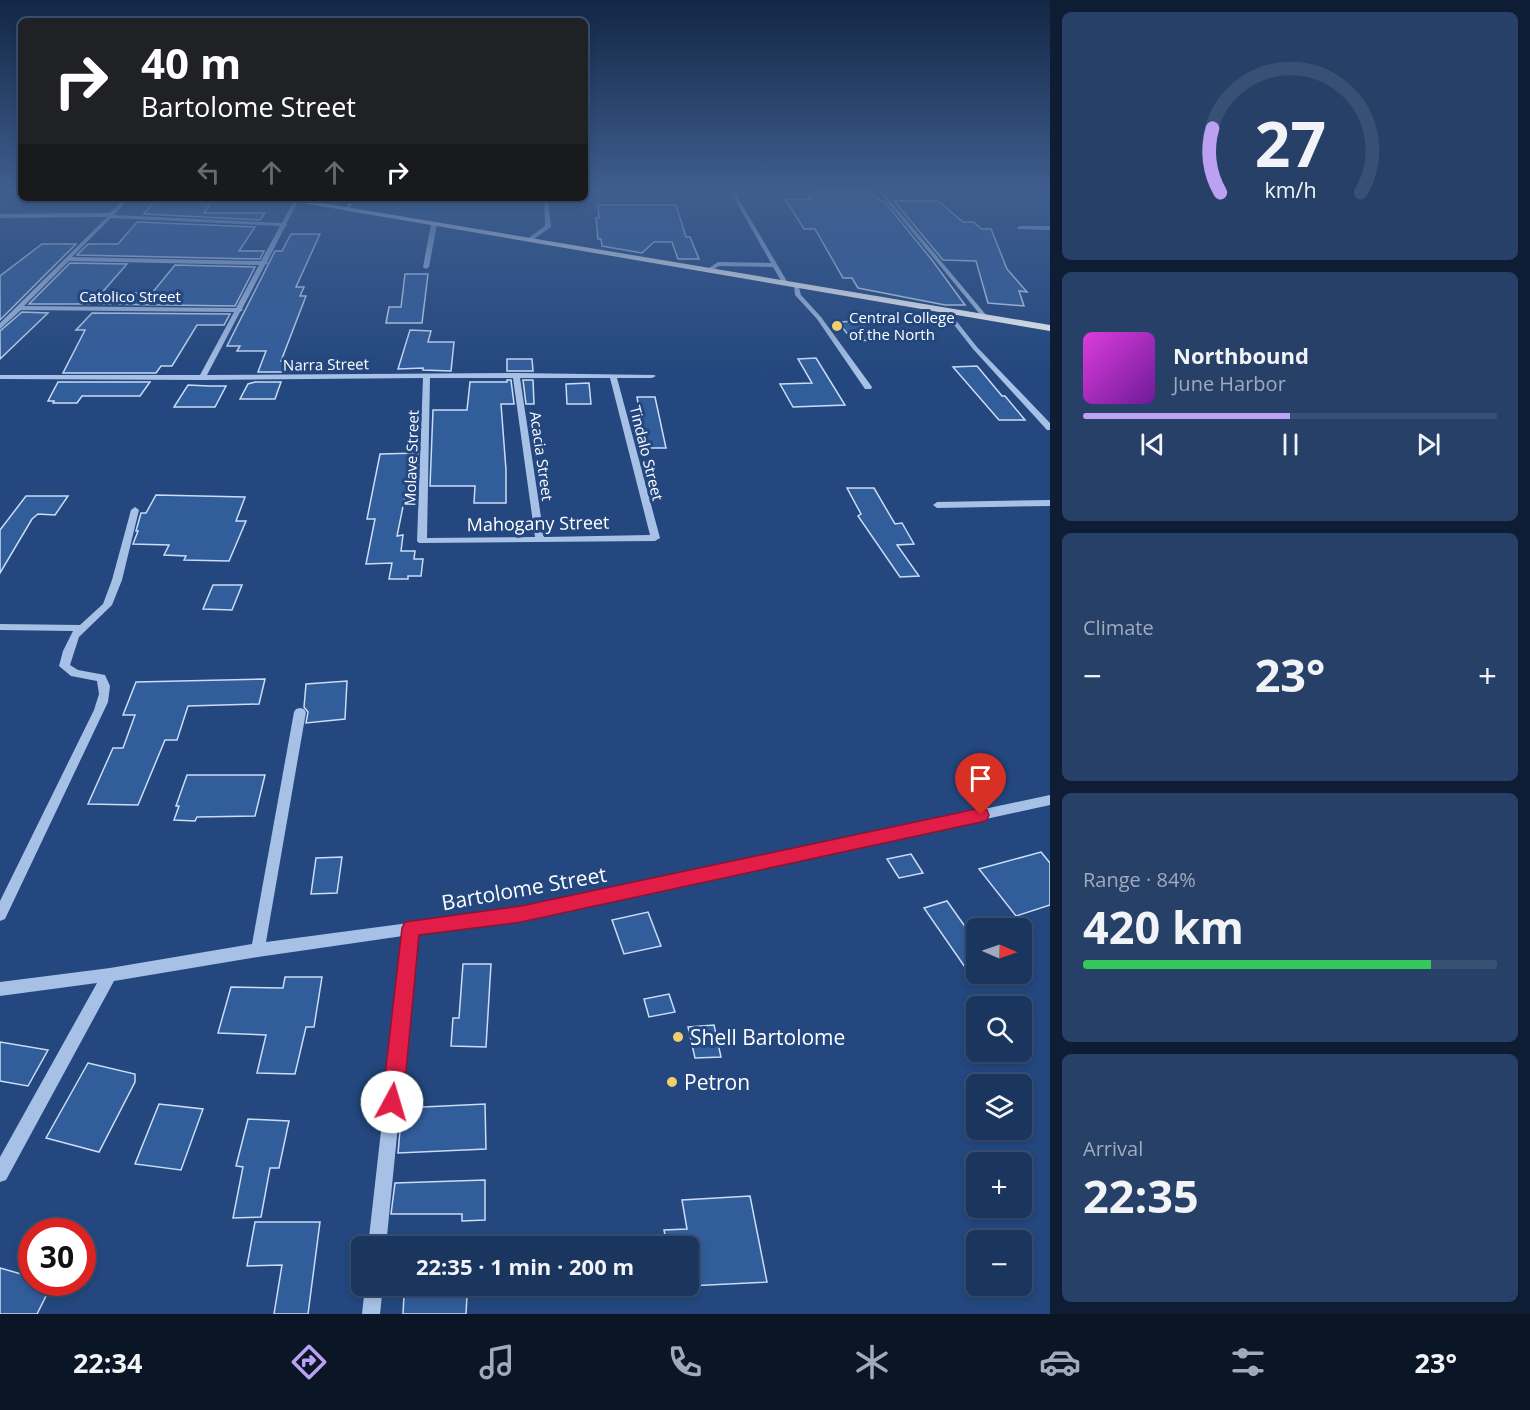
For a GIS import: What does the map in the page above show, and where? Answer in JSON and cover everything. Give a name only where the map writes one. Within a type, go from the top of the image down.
[{"type":"highway","points":[[603,252],[1049,329]]},
{"type":"street","points":[[0,327],[75,252]]},
{"type":"street","points":[[202,378],[271,252]]},
{"type":"street","points":[[426,267],[429,252]]},
{"type":"street","points":[[767,252],[785,283]]},
{"type":"street","points":[[931,252],[985,317]]},
{"type":"street","points":[[68,259],[265,263]]},
{"type":"street","points":[[709,270],[718,264],[774,265]]},
{"type":"street","points":[[796,285],[803,302],[819,318],[868,387]]},
{"type":"street","name":"Catolico Street","points":[[20,308],[240,310]]},
{"type":"street","points":[[945,310],[975,348],[1050,428]]},
{"type":"street","name":"Acacia Street","points":[[516,375],[540,540]]},
{"type":"street","name":"Tindalo Street","points":[[613,375],[655,538]]},
{"type":"street","name":"Molave Street","points":[[422,541],[427,376]]},
{"type":"street","name":"Narra Street","points":[[0,377],[652,376]]},
{"type":"street","points":[[938,505],[1050,503]]},
{"type":"street","points":[[0,915],[100,710],[105,693],[104,684],[100,678],[75,673],[64,666],[70,644],[106,605],[117,580],[135,510]]},
{"type":"street","name":"Mahogany Street","points":[[422,541],[655,538]]},
{"type":"street","points":[[0,627],[84,628]]},
{"type":"street","points":[[258,950],[300,712]]},
{"type":"street","name":"Bartolome Street","points":[[0,989],[110,975],[258,950],[521,914],[1050,800]]},
{"type":"street","points":[[378,1236],[411,928]]},
{"type":"street","points":[[0,1174],[110,975]]},
{"type":"street","points":[[371,1314],[373,1296]]},
{"type":"building","points":[[31,252],[68,252],[0,320],[0,276]]},
{"type":"building","points":[[80,252],[263,252],[260,259],[77,255]]},
{"type":"building","points":[[274,252],[312,252],[296,287],[304,287],[300,296],[306,296],[281,361],[287,361],[284,372],[258,372],[266,351],[237,351],[240,346],[227,346]]},
{"type":"building","points":[[676,252],[696,252],[699,259],[678,259]]},
{"type":"building","points":[[828,252],[926,252],[965,305],[945,305],[858,288],[852,278],[843,278]]},
{"type":"building","points":[[937,252],[1000,252],[1007,269],[1027,292],[1019,291],[1024,306],[988,303],[976,261],[943,260]]},
{"type":"building","points":[[70,263],[127,264],[92,304],[29,304]]},
{"type":"building","points":[[175,265],[255,267],[235,306],[100,304],[112,293],[152,293]]},
{"type":"building","points":[[405,274],[428,274],[422,323],[386,323],[389,307],[401,307]]},
{"type":"building","points":[[22,312],[48,313],[0,359],[0,331]]},
{"type":"building","points":[[92,313],[230,314],[224,325],[197,325],[172,366],[161,366],[156,373],[63,373],[85,330],[76,330]]},
{"type":"building","points":[[859,321],[875,340],[853,341],[838,322]]},
{"type":"building","points":[[410,330],[431,331],[428,342],[454,342],[451,371],[423,370],[423,368],[398,369]]},
{"type":"building","points":[[816,358],[845,405],[793,407],[780,384],[812,383],[798,359]]},
{"type":"building","points":[[507,359],[532,359],[533,371],[507,371]]},
{"type":"building","points":[[977,366],[1025,420],[999,420],[953,367]]},
{"type":"building","points":[[511,380],[514,404],[501,404],[506,503],[474,503],[475,486],[430,486],[433,410],[467,410],[470,382],[507,382]]},
{"type":"building","points":[[523,380],[533,380],[534,404],[526,404]]},
{"type":"building","points":[[58,382],[150,382],[140,396],[82,396],[77,403],[53,403],[54,401],[48,401]]},
{"type":"building","points":[[281,382],[275,399],[240,399],[248,384]]},
{"type":"building","points":[[589,383],[591,404],[567,404],[566,384]]},
{"type":"building","points":[[188,385],[226,386],[215,407],[174,407]]},
{"type":"building","points":[[637,397],[655,397],[666,448],[645,448]]},
{"type":"building","points":[[418,453],[417,486],[407,487],[397,536],[403,535],[401,551],[415,551],[414,559],[423,559],[421,576],[389,579],[392,563],[366,564],[375,519],[367,519],[380,454]]},
{"type":"building","points":[[847,488],[874,488],[895,524],[902,523],[914,544],[897,545],[919,576],[900,577],[858,516],[861,514]]},
{"type":"building","points":[[156,495],[245,497],[236,521],[246,521],[229,561],[184,560],[186,556],[164,555],[169,545],[133,544],[141,513],[146,513]]},
{"type":"building","points":[[26,496],[68,496],[55,515],[38,514],[32,519],[0,573],[0,530]]},
{"type":"building","points":[[213,585],[242,585],[232,610],[203,609]]},
{"type":"building","points":[[265,679],[259,704],[188,706],[177,740],[165,740],[138,805],[88,804],[113,748],[123,748],[135,715],[123,715],[136,682]]},
{"type":"building","points":[[347,681],[345,719],[306,723],[308,712],[304,707],[306,684]]},
{"type":"building","points":[[187,775],[265,775],[255,816],[197,817],[195,821],[174,820],[179,806],[176,806]]},
{"type":"building","points":[[1041,852],[1050,863],[1050,905],[1016,916],[979,869]]},
{"type":"building","points":[[911,854],[923,873],[899,878],[887,859]]},
{"type":"building","points":[[342,857],[337,893],[311,894],[316,858]]},
{"type":"building","points":[[947,901],[966,928],[966,969],[924,908]]},
{"type":"building","points":[[648,912],[661,946],[624,954],[612,920]]},
{"type":"building","points":[[463,964],[491,964],[486,1047],[451,1046],[453,1018],[459,1018]]},
{"type":"building","points":[[285,977],[322,977],[314,1027],[306,1027],[295,1074],[257,1073],[266,1035],[218,1033],[231,987],[283,988]]},
{"type":"building","points":[[669,994],[675,1012],[649,1017],[644,999]]},
{"type":"building","points":[[714,1025],[721,1057],[695,1058],[688,1027]]},
{"type":"building","points":[[0,1042],[48,1050],[28,1086],[0,1081]]},
{"type":"building","points":[[88,1063],[135,1074],[135,1082],[99,1152],[46,1138]]},
{"type":"building","points":[[159,1104],[203,1109],[181,1170],[135,1164]]},
{"type":"building","points":[[485,1104],[486,1149],[398,1153],[402,1108]]},
{"type":"building","points":[[248,1119],[289,1121],[279,1168],[270,1168],[261,1217],[233,1218],[243,1167],[236,1166]]},
{"type":"building","points":[[485,1180],[485,1220],[462,1221],[462,1214],[391,1214],[395,1183]]},
{"type":"building","points":[[750,1196],[767,1282],[699,1285],[699,1236],[665,1236],[664,1230],[687,1229],[682,1200]]},
{"type":"building","points":[[255,1222],[320,1222],[308,1314],[274,1314],[282,1265],[247,1266]]},
{"type":"building","points":[[0,1268],[18,1273],[18,1296],[46,1296],[37,1314],[0,1314]]},
{"type":"building","points":[[404,1296],[467,1296],[466,1314],[403,1314]]},
{"type":"place","name":"Central College of the North","points":[[837,326]]},
{"type":"place","name":"Shell Bartolome","points":[[678,1037]]},
{"type":"place","name":"Petron","points":[[672,1082]]},
{"type":"route","points":[[392,1102],[411,928],[521,914],[981,815]]}]
